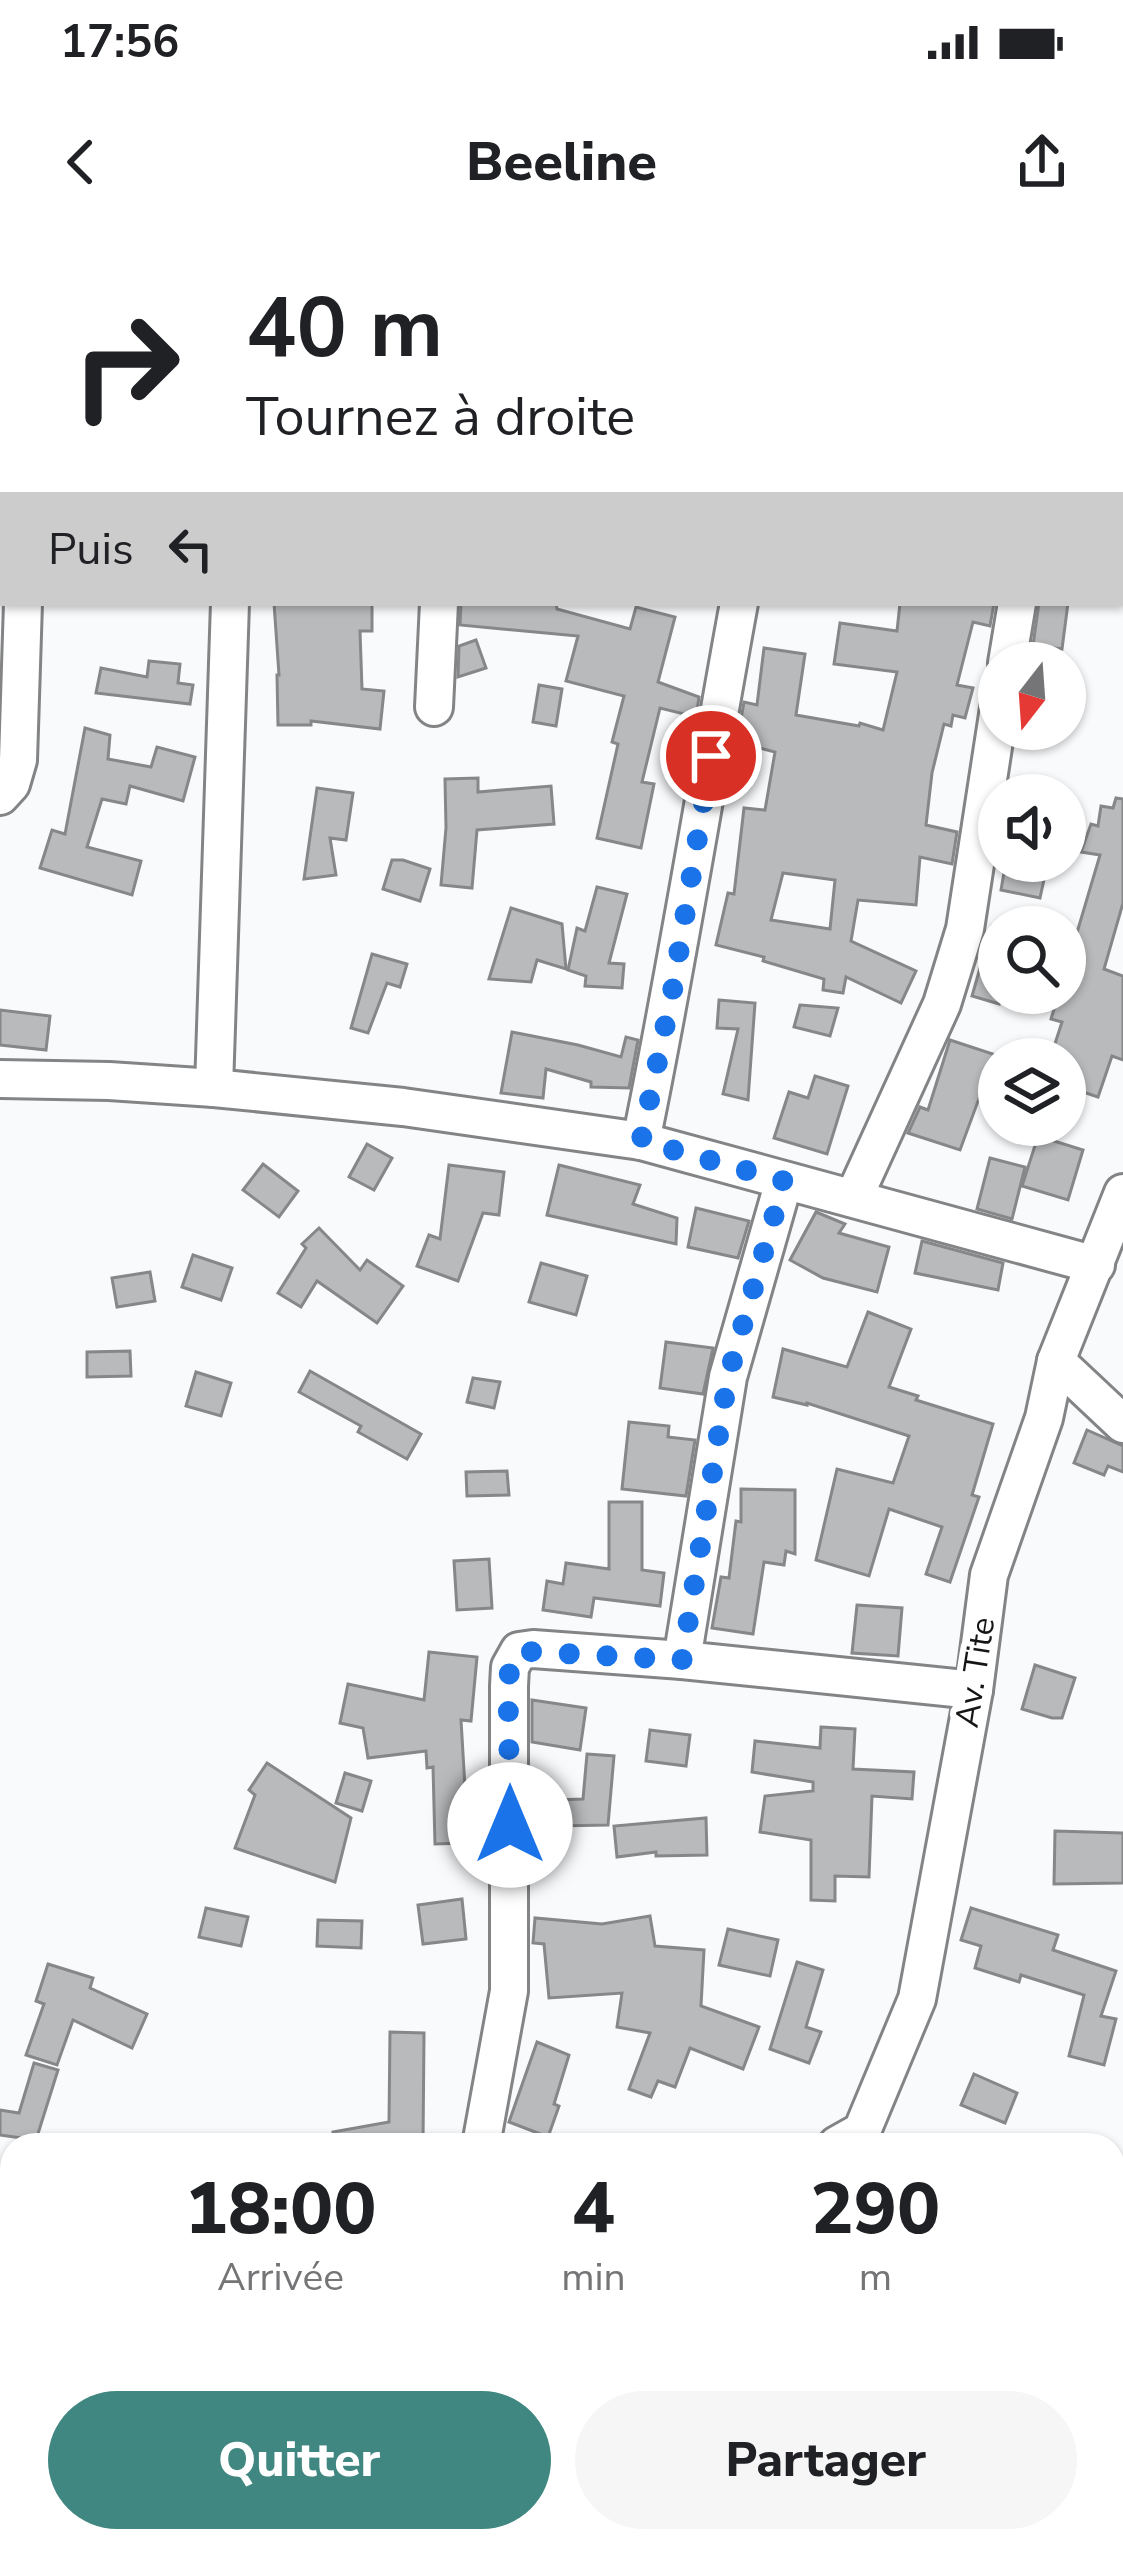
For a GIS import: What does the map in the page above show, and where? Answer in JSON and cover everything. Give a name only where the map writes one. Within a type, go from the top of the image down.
[{"type":"street","points":[[0,796],[11,784],[18,760],[22,606]]},
{"type":"street","points":[[214,1088],[230,606]]},
{"type":"street","points":[[434,707],[440,606]]},
{"type":"street","points":[[641,1141],[673,988],[738,606]]},
{"type":"street","points":[[1010,642],[1016,606]]},
{"type":"street","points":[[854,1198],[942,1004],[965,929],[993,750]]},
{"type":"street","points":[[0,1078],[214,1088],[404,1107],[641,1141],[1096,1265]]},
{"type":"street","points":[[682,1660],[728,1377],[784,1181]]},
{"type":"street","name":"Av. Tite","points":[[853,2133],[917,1999],[974,1690],[989,1575],[1045,1418],[1056,1361],[1123,1193]]},
{"type":"street","points":[[1056,1361],[1123,1424]]},
{"type":"street","points":[[483,2133],[509,1991],[508,1686],[513,1658],[519,1651],[682,1660],[974,1690]]},
{"type":"building","points":[[274,606],[372,606],[372,631],[360,631],[362,689],[384,691],[380,729],[311,721],[311,725],[278,725]]},
{"type":"building","points":[[461,606],[556,606],[630,629],[636,607],[675,617],[658,682],[699,697],[696,717],[660,708],[642,782],[654,784],[641,848],[597,838],[624,696],[566,681],[578,636],[460,625]]},
{"type":"building","points":[[900,606],[993,606],[990,626],[973,622],[957,685],[973,688],[965,718],[953,715],[951,726],[944,724],[932,773],[926,825],[957,832],[952,864],[920,857],[916,905],[858,900],[851,941],[916,971],[901,1003],[846,977],[843,993],[823,990],[824,979],[716,945],[728,893],[734,894],[744,808],[765,810],[775,752],[737,742],[744,702],[757,705],[764,648],[805,654],[796,715],[883,730],[897,672],[834,664],[840,623],[897,631]],"holes":[[[783,873],[835,880],[830,929],[771,920]]]},
{"type":"building","points":[[1039,606],[1068,606],[1063,642],[1033,642]]},
{"type":"building","points":[[476,640],[486,668],[458,677],[459,646]]},
{"type":"building","points":[[149,661],[180,664],[178,683],[193,685],[190,704],[96,693],[101,668],[147,677]]},
{"type":"building","points":[[539,685],[562,689],[556,726],[533,722]]},
{"type":"building","points":[[85,728],[110,735],[108,759],[151,767],[157,747],[195,757],[183,801],[130,786],[126,804],[102,799],[87,847],[141,861],[132,895],[40,868],[52,830],[65,834]]},
{"type":"building","points":[[478,778],[478,792],[551,786],[554,824],[477,830],[472,888],[441,885],[445,779]]},
{"type":"building","points":[[317,788],[353,793],[346,840],[330,838],[336,875],[304,879]]},
{"type":"building","points":[[1116,798],[1123,799],[1123,903],[1104,969],[1123,976],[1123,1060],[1112,1056],[1098,1097],[1086,1093],[1086,1038],[1057,1038],[1062,1022],[1051,1019],[1053,1014],[1086,1014],[1085,906],[1100,855],[1086,853],[1086,838],[1091,824],[1098,826],[1101,806],[1113,808]]},
{"type":"building","points":[[392,860],[430,869],[420,901],[383,889]]},
{"type":"building","points":[[1002,882],[1043,882],[1040,898],[1001,890]]},
{"type":"building","points":[[597,887],[627,894],[609,963],[624,964],[622,988],[585,986],[586,976],[568,970],[577,928],[585,931]]},
{"type":"building","points":[[511,908],[562,924],[566,969],[537,960],[531,982],[489,979]]},
{"type":"building","points":[[372,954],[407,964],[400,987],[387,983],[368,1033],[351,1028]]},
{"type":"building","points":[[719,1000],[755,1003],[748,1100],[723,1094],[738,1029],[717,1028]]},
{"type":"building","points":[[800,1005],[838,1008],[830,1036],[794,1027]]},
{"type":"building","points":[[0,1010],[50,1016],[46,1050],[0,1045]]},
{"type":"building","points":[[512,1032],[621,1057],[626,1037],[638,1040],[629,1088],[591,1087],[591,1082],[546,1069],[543,1098],[501,1093]]},
{"type":"building","points":[[950,1040],[978,1049],[978,1101],[960,1150],[908,1133],[920,1107],[928,1110]]},
{"type":"building","points":[[815,1076],[848,1086],[827,1154],[774,1138],[789,1092],[808,1098]]},
{"type":"building","points":[[367,1144],[392,1158],[374,1190],[349,1177]]},
{"type":"building","points":[[1035,1146],[1083,1150],[1068,1200],[1022,1186]]},
{"type":"building","points":[[990,1158],[1025,1167],[1012,1219],[977,1209]]},
{"type":"building","points":[[263,1164],[298,1191],[279,1217],[243,1190]]},
{"type":"building","points":[[449,1165],[504,1172],[499,1215],[483,1213],[458,1281],[417,1266],[429,1235],[440,1239]]},
{"type":"building","points":[[559,1165],[640,1185],[633,1204],[677,1218],[676,1244],[547,1215]]},
{"type":"building","points":[[696,1208],[749,1221],[738,1258],[688,1247]]},
{"type":"building","points":[[816,1212],[845,1224],[839,1233],[889,1247],[877,1292],[823,1278],[790,1260]]},
{"type":"building","points":[[319,1228],[360,1270],[367,1260],[403,1286],[377,1323],[317,1281],[301,1307],[278,1293],[306,1248],[302,1244]]},
{"type":"building","points":[[922,1241],[1003,1263],[998,1290],[915,1273]]},
{"type":"building","points":[[193,1255],[232,1268],[221,1300],[182,1287]]},
{"type":"building","points":[[541,1263],[587,1276],[576,1315],[529,1302]]},
{"type":"building","points":[[150,1272],[155,1301],[117,1307],[112,1278]]},
{"type":"building","points":[[868,1312],[911,1329],[889,1387],[993,1424],[972,1495],[979,1497],[950,1582],[926,1574],[942,1527],[889,1509],[869,1576],[816,1560],[837,1469],[893,1483],[909,1436],[807,1403],[773,1397],[783,1349],[847,1367]]},
{"type":"building","points":[[666,1342],[713,1348],[703,1394],[660,1388]]},
{"type":"building","points":[[130,1351],[131,1376],[87,1377],[87,1352]]},
{"type":"building","points":[[310,1371],[421,1434],[407,1459],[358,1432],[361,1426],[299,1392]]},
{"type":"building","points":[[196,1372],[231,1383],[221,1416],[186,1406]]},
{"type":"building","points":[[473,1378],[500,1382],[494,1408],[467,1402]]},
{"type":"building","points":[[629,1422],[669,1426],[668,1437],[695,1440],[686,1496],[622,1489]]},
{"type":"building","points":[[1087,1430],[1123,1446],[1123,1472],[1108,1466],[1104,1475],[1074,1463]]},
{"type":"building","points":[[507,1471],[509,1495],[467,1496],[466,1472]]},
{"type":"building","points":[[741,1489],[795,1490],[795,1554],[786,1551],[784,1565],[764,1562],[753,1634],[712,1628],[721,1577],[729,1578],[736,1521],[741,1522]]},
{"type":"building","points":[[609,1502],[642,1502],[642,1570],[664,1573],[660,1606],[594,1598],[591,1617],[543,1610],[547,1581],[563,1584],[566,1563],[609,1569]]},
{"type":"building","points":[[489,1559],[492,1608],[457,1610],[454,1561]]},
{"type":"building","points":[[857,1605],[902,1608],[898,1656],[852,1653]]},
{"type":"building","points":[[429,1652],[477,1657],[471,1721],[461,1720],[469,1804],[466,1843],[435,1844],[433,1767],[427,1768],[426,1751],[368,1758],[363,1728],[340,1723],[348,1684],[424,1700]]},
{"type":"building","points":[[1035,1665],[1075,1678],[1062,1718],[1022,1709]]},
{"type":"building","points":[[532,1700],[586,1708],[580,1750],[532,1742]]},
{"type":"building","points":[[821,1727],[855,1729],[853,1769],[914,1772],[912,1799],[872,1796],[869,1877],[835,1876],[835,1901],[811,1900],[811,1840],[760,1832],[765,1796],[813,1791],[813,1782],[752,1772],[755,1741],[820,1748]]},
{"type":"building","points":[[650,1730],[690,1735],[686,1766],[646,1761]]},
{"type":"building","points":[[587,1754],[614,1756],[608,1825],[557,1826],[556,1800],[583,1799]]},
{"type":"building","points":[[267,1763],[351,1818],[335,1882],[235,1848],[255,1795],[249,1790]]},
{"type":"building","points":[[345,1773],[371,1781],[362,1811],[336,1803]]},
{"type":"building","points":[[706,1818],[707,1855],[656,1856],[656,1852],[617,1857],[614,1826]]},
{"type":"building","points":[[1055,1831],[1123,1833],[1123,1883],[1054,1884]]},
{"type":"building","points":[[462,1899],[466,1939],[423,1944],[418,1905]]},
{"type":"building","points":[[206,1908],[248,1917],[241,1946],[199,1937]]},
{"type":"building","points":[[971,1908],[1058,1935],[1053,1950],[1116,1971],[1101,2016],[1116,2019],[1104,2065],[1069,2056],[1084,1995],[1021,1975],[1019,1982],[975,1968],[981,1946],[961,1940]]},
{"type":"building","points":[[650,1916],[655,1946],[704,1950],[701,2006],[759,2027],[743,2069],[690,2048],[675,2087],[658,2081],[651,2097],[629,2089],[650,2033],[617,2027],[622,1993],[549,1998],[544,1944],[533,1943],[535,1918],[602,1924]]},
{"type":"building","points":[[318,1920],[362,1921],[361,1948],[317,1946]]},
{"type":"building","points":[[728,1929],[778,1940],[770,1976],[719,1965]]},
{"type":"building","points":[[797,1962],[823,1970],[806,2027],[821,2032],[809,2063],[770,2049]]},
{"type":"building","points":[[48,1964],[93,1978],[90,1988],[147,2014],[132,2048],[73,2020],[57,2065],[26,2055],[44,2004],[36,2001]]},
{"type":"building","points":[[390,2032],[424,2033],[423,2133],[333,2133],[389,2122]]},
{"type":"building","points":[[537,2042],[569,2055],[549,2133],[509,2122]]},
{"type":"building","points":[[34,2063],[58,2070],[38,2133],[0,2133],[0,2110],[19,2113]]},
{"type":"building","points":[[974,2074],[1017,2093],[1005,2123],[961,2105]]},
{"type":"route","points":[[510,1825],[508,1686],[510,1667],[519,1651],[682,1660],[728,1377],[784,1181],[641,1141],[673,988],[711,756]]}]
